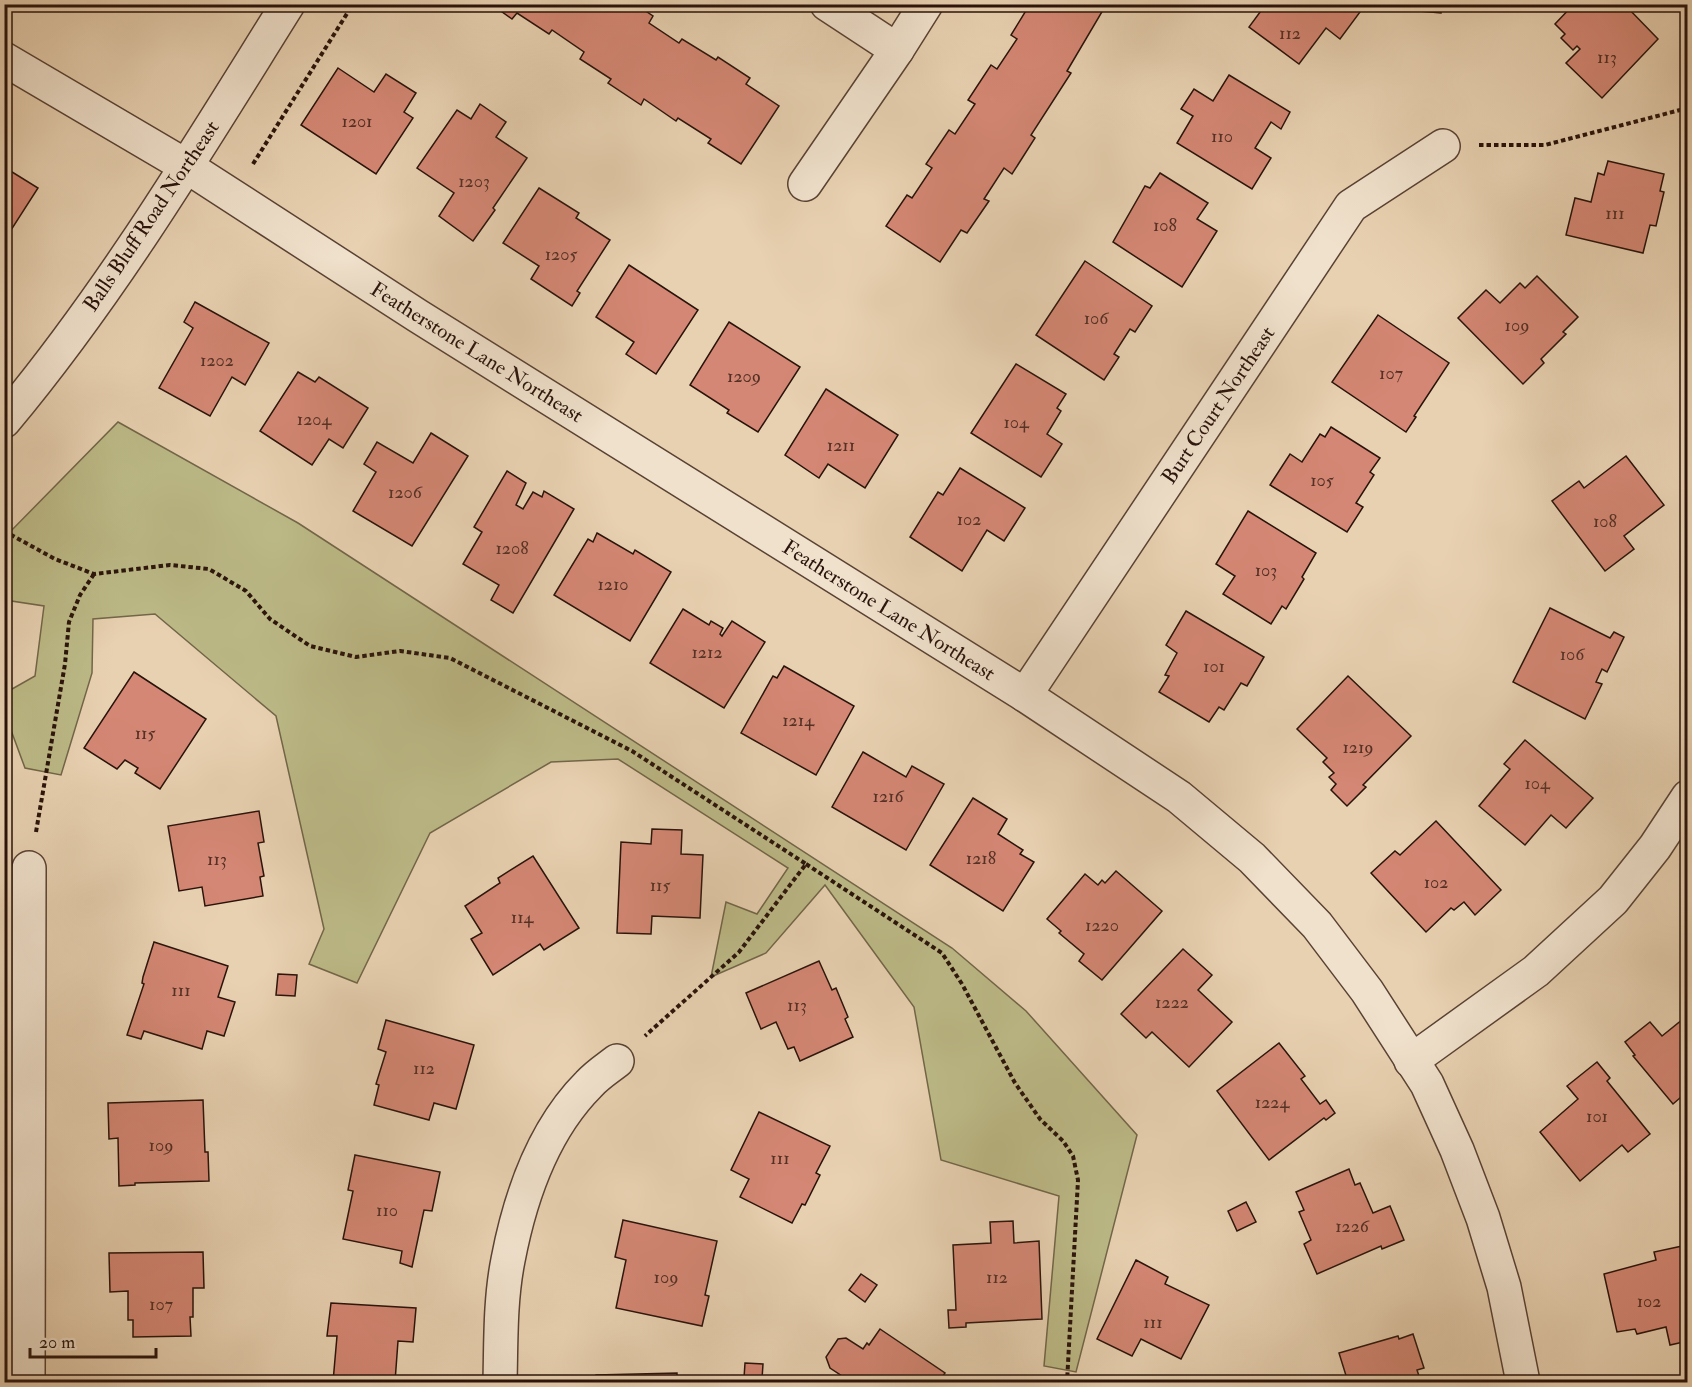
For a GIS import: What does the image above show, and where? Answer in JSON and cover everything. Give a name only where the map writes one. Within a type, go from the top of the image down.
[{"type":"street","name":"Balls Bluff Road Northeast","points":[[4,421],[45,372],[186,166],[288,4]]},
{"type":"street","points":[[827,4],[897,50]]},
{"type":"street","points":[[805,184],[926,4]]},
{"type":"street","name":"Featherstone Lane Northeast","points":[[4,59],[186,166],[418,316],[1025,695],[1179,797],[1252,858],[1317,925],[1367,991],[1426,1084],[1448,1131],[1483,1218],[1504,1287],[1522,1383]]},
{"type":"street","name":"Burt Court Northeast","points":[[1025,695],[1351,206],[1443,146]]},
{"type":"street","points":[[1412,1060],[1536,971],[1613,900],[1655,847],[1688,797]]},
{"type":"street","points":[[28,1383],[29,868]]},
{"type":"street","points":[[500,1383],[501,1320],[508,1260],[522,1202],[542,1150],[565,1112],[589,1083],[617,1061]]},
{"type":"path","points":[[233,197],[353,4]]},
{"type":"path","points":[[1443,146],[1545,145],[1688,108]]},
{"type":"path","points":[[4,531],[55,559],[94,574],[170,565],[209,569],[246,591],[270,619],[310,646],[356,657],[400,651],[450,658],[632,751],[942,953],[962,984],[1015,1083],[1040,1119],[1064,1141],[1073,1156],[1078,1180],[1067,1383]]},
{"type":"path","points":[[29,868],[65,664],[69,622],[80,595],[94,574]]},
{"type":"path","points":[[617,1061],[739,952],[806,864]]},
{"type":"shaded area","points":[[118,422],[298,523],[952,948],[1026,1011],[1137,1135],[1076,1372],[1044,1366],[1059,1196],[941,1160],[914,1007],[825,885],[766,953],[711,977],[726,902],[757,914],[788,868],[618,759],[551,762],[430,833],[357,983],[309,964],[324,929],[276,716],[155,614],[93,619],[92,673],[61,775],[25,768],[5,714],[5,693],[35,676],[44,606],[5,600],[5,537]]},
{"type":"building","points":[[491,4],[635,4],[653,16],[649,23],[679,43],[682,39],[716,60],[718,57],[750,78],[746,84],[779,106],[741,164],[708,143],[711,139],[678,118],[676,121],[644,99],[641,105],[608,83],[611,79],[580,59],[584,52],[552,30],[549,34],[517,13],[512,19]]},
{"type":"building","points":[[1030,4],[1106,5],[1067,71],[1071,73],[1031,135],[1035,138],[1012,174],[1004,168],[984,199],[989,201],[967,233],[961,230],[940,262],[886,226],[907,195],[912,198],[932,168],[926,164],[949,130],[955,134],[975,104],[968,100],[991,65],[997,69],[1017,39],[1011,35]]},
{"type":"building","points":[[1266,4],[1358,4],[1363,8],[1340,39],[1326,28],[1299,64],[1249,27]]},
{"type":"building","points":[[1409,4],[1442,4],[1441,13],[1408,10]]},
{"type":"building","points":[[1574,4],[1624,4],[1658,39],[1602,98],[1566,63],[1580,49],[1577,46],[1573,50],[1561,38],[1565,34],[1555,24]]},
{"type":"building","points":[[338,68],[374,92],[386,74],[416,93],[404,112],[413,118],[376,174],[301,125]]},
{"type":"building","points":[[1229,75],[1290,112],[1281,129],[1271,122],[1255,148],[1271,158],[1252,189],[1177,143],[1193,116],[1181,109],[1194,89],[1213,101]]},
{"type":"building","points":[[480,104],[506,122],[496,137],[527,158],[473,241],[439,216],[454,193],[417,168],[457,110],[471,119]]},
{"type":"building","points":[[1608,161],[1664,174],[1660,191],[1664,192],[1656,226],[1650,225],[1643,253],[1566,235],[1575,198],[1591,202],[1598,173],[1604,175]]},
{"type":"building","points":[[4,167],[38,188],[4,241]]},
{"type":"building","points":[[1160,173],[1208,203],[1197,219],[1217,231],[1182,287],[1113,242],[1145,186],[1150,188]]},
{"type":"building","points":[[539,188],[579,213],[576,218],[610,240],[577,291],[580,293],[572,306],[531,279],[539,266],[503,243]]},
{"type":"building","points":[[1085,261],[1152,306],[1135,332],[1130,329],[1114,354],[1119,357],[1104,380],[1036,335]]},
{"type":"building","points":[[629,265],[698,310],[656,374],[626,354],[634,342],[596,317]]},
{"type":"building","points":[[1537,276],[1578,317],[1563,332],[1566,334],[1541,359],[1544,363],[1523,384],[1458,318],[1486,290],[1500,303],[1520,283],[1525,288]]},
{"type":"building","points":[[195,302],[269,343],[245,385],[232,377],[210,416],[159,388],[193,328],[184,322]]},
{"type":"building","points":[[1378,315],[1449,363],[1406,432],[1332,382]]},
{"type":"building","points":[[729,322],[800,367],[758,432],[727,413],[729,410],[690,385]]},
{"type":"building","points":[[1016,364],[1066,394],[1057,408],[1061,411],[1047,434],[1062,444],[1041,477],[971,433]]},
{"type":"building","points":[[298,372],[315,382],[319,377],[368,408],[343,448],[329,439],[312,465],[260,431]]},
{"type":"building","points":[[826,389],[898,435],[865,488],[828,464],[819,478],[785,455]]},
{"type":"building","points":[[1331,427],[1380,458],[1370,472],[1374,475],[1356,503],[1363,507],[1347,532],[1270,485],[1290,454],[1302,462],[1320,434],[1325,437]]},
{"type":"building","points":[[431,433],[468,456],[412,546],[353,511],[376,472],[364,464],[377,442],[413,463]]},
{"type":"building","points":[[1626,456],[1664,505],[1624,536],[1634,549],[1605,571],[1552,501],[1579,481],[1584,488]]},
{"type":"building","points":[[960,468],[1025,508],[1004,541],[987,530],[962,571],[910,537],[938,492],[943,495]]},
{"type":"building","points":[[507,471],[526,483],[516,505],[523,509],[533,492],[542,497],[544,491],[574,509],[513,613],[491,600],[499,585],[463,564],[482,532],[474,527]]},
{"type":"building","points":[[1248,511],[1316,553],[1286,609],[1282,606],[1271,624],[1223,594],[1235,576],[1216,564]]},
{"type":"building","points":[[597,533],[633,554],[635,550],[671,572],[630,641],[554,595],[588,539],[593,542]]},
{"type":"building","points":[[1550,608],[1610,638],[1614,632],[1624,637],[1607,672],[1602,669],[1596,682],[1602,684],[1585,719],[1513,682]]},
{"type":"building","points":[[683,609],[709,625],[711,621],[723,628],[720,634],[722,636],[732,621],[765,642],[724,708],[650,663]]},
{"type":"building","points":[[1186,611],[1264,657],[1247,686],[1241,683],[1224,710],[1219,707],[1209,722],[1159,692],[1169,676],[1165,675],[1177,653],[1166,645]]},
{"type":"building","points":[[784,666],[854,706],[816,775],[741,733],[773,676],[777,678]]},
{"type":"building","points":[[134,672],[206,719],[160,789],[135,773],[138,768],[125,760],[117,769],[84,748]]},
{"type":"building","points":[[1348,676],[1411,736],[1363,785],[1366,787],[1347,806],[1331,790],[1336,784],[1329,777],[1334,773],[1323,762],[1327,758],[1297,729]]},
{"type":"building","points":[[4,720],[11,730],[4,735]]},
{"type":"building","points":[[1525,740],[1593,798],[1566,828],[1551,815],[1525,845],[1479,806],[1510,769],[1504,764]]},
{"type":"building","points":[[863,752],[906,777],[912,766],[944,784],[906,850],[832,807]]},
{"type":"building","points":[[973,798],[1007,819],[998,834],[1023,850],[1020,854],[1034,862],[1003,911],[930,865]]},
{"type":"building","points":[[259,811],[264,842],[258,843],[264,876],[260,877],[263,896],[205,906],[202,887],[179,891],[168,826]]},
{"type":"building","points":[[1436,821],[1501,890],[1475,915],[1464,902],[1454,910],[1451,908],[1426,932],[1371,873],[1395,851],[1400,855]]},
{"type":"building","points":[[652,829],[682,830],[681,854],[703,855],[700,918],[652,916],[651,934],[617,933],[621,842],[651,844]]},
{"type":"building","points":[[533,856],[579,928],[544,950],[540,944],[493,975],[471,939],[482,933],[465,906],[500,883],[498,878]]},
{"type":"building","points":[[1116,871],[1162,911],[1102,980],[1079,961],[1084,954],[1059,933],[1061,931],[1047,919],[1085,874],[1098,885],[1102,880],[1105,883]]},
{"type":"building","points":[[154,942],[228,966],[218,997],[235,1002],[224,1036],[207,1031],[202,1049],[144,1031],[141,1039],[127,1035],[144,984],[142,983],[143,977]]},
{"type":"building","points":[[1183,949],[1212,975],[1198,990],[1232,1022],[1189,1067],[1152,1032],[1146,1038],[1121,1014]]},
{"type":"building","points":[[819,961],[832,990],[836,988],[848,1017],[845,1019],[853,1037],[800,1061],[794,1047],[788,1049],[776,1022],[761,1029],[746,993]]},
{"type":"building","points":[[278,974],[297,975],[295,996],[276,995]]},
{"type":"building","points":[[1688,1015],[1688,1091],[1673,1104],[1633,1056],[1635,1055],[1625,1042],[1650,1022],[1662,1036]]},
{"type":"building","points":[[386,1020],[474,1045],[456,1109],[434,1103],[429,1120],[374,1105],[379,1085],[376,1084],[386,1052],[378,1049]]},
{"type":"building","points":[[1279,1043],[1305,1076],[1301,1079],[1320,1104],[1326,1100],[1335,1113],[1326,1120],[1324,1118],[1269,1160],[1217,1091]]},
{"type":"building","points":[[1597,1062],[1610,1078],[1607,1081],[1650,1134],[1628,1152],[1622,1145],[1580,1181],[1540,1132],[1578,1099],[1567,1086]]},
{"type":"building","points":[[203,1100],[205,1152],[208,1152],[209,1181],[135,1183],[135,1185],[119,1186],[118,1138],[109,1139],[108,1103]]},
{"type":"building","points":[[759,1112],[830,1146],[816,1173],[820,1175],[805,1205],[802,1204],[792,1223],[740,1197],[749,1179],[731,1170]]},
{"type":"building","points":[[355,1155],[440,1172],[432,1211],[424,1210],[412,1267],[400,1263],[402,1251],[343,1239],[353,1191],[348,1190]]},
{"type":"building","points":[[1349,1169],[1355,1185],[1360,1183],[1373,1213],[1390,1206],[1404,1240],[1382,1249],[1381,1246],[1317,1274],[1304,1244],[1311,1240],[1299,1212],[1304,1210],[1296,1192]]},
{"type":"building","points":[[1246,1202],[1256,1222],[1237,1231],[1228,1211]]},
{"type":"building","points":[[623,1220],[717,1241],[705,1295],[709,1296],[702,1326],[616,1308],[626,1260],[615,1257]]},
{"type":"building","points":[[1013,1221],[1014,1243],[1039,1241],[1042,1319],[966,1323],[966,1327],[949,1328],[948,1310],[956,1310],[953,1245],[991,1243],[990,1222]]},
{"type":"building","points":[[1687,1245],[1688,1341],[1670,1345],[1666,1327],[1637,1334],[1635,1329],[1617,1332],[1604,1274],[1656,1260],[1654,1252]]},
{"type":"building","points":[[203,1252],[204,1288],[193,1288],[191,1336],[133,1337],[133,1320],[128,1320],[128,1291],[110,1292],[109,1253]]},
{"type":"building","points":[[1136,1260],[1168,1277],[1165,1284],[1209,1305],[1181,1359],[1141,1339],[1132,1356],[1097,1339]]},
{"type":"building","points":[[861,1274],[877,1285],[865,1302],[849,1290]]},
{"type":"building","points":[[331,1303],[416,1308],[413,1342],[398,1341],[395,1382],[333,1382],[337,1336],[327,1336]]},
{"type":"building","points":[[880,1329],[945,1373],[939,1382],[842,1382],[845,1378],[830,1368],[826,1357],[838,1339],[846,1338],[863,1349],[867,1343],[869,1345]]},
{"type":"building","points":[[1413,1334],[1424,1368],[1417,1370],[1421,1382],[1348,1382],[1339,1353]]},
{"type":"building","points":[[745,1363],[763,1364],[762,1379],[744,1378]]},
{"type":"building","points":[[677,1373],[677,1382],[596,1382],[596,1375]]}]
